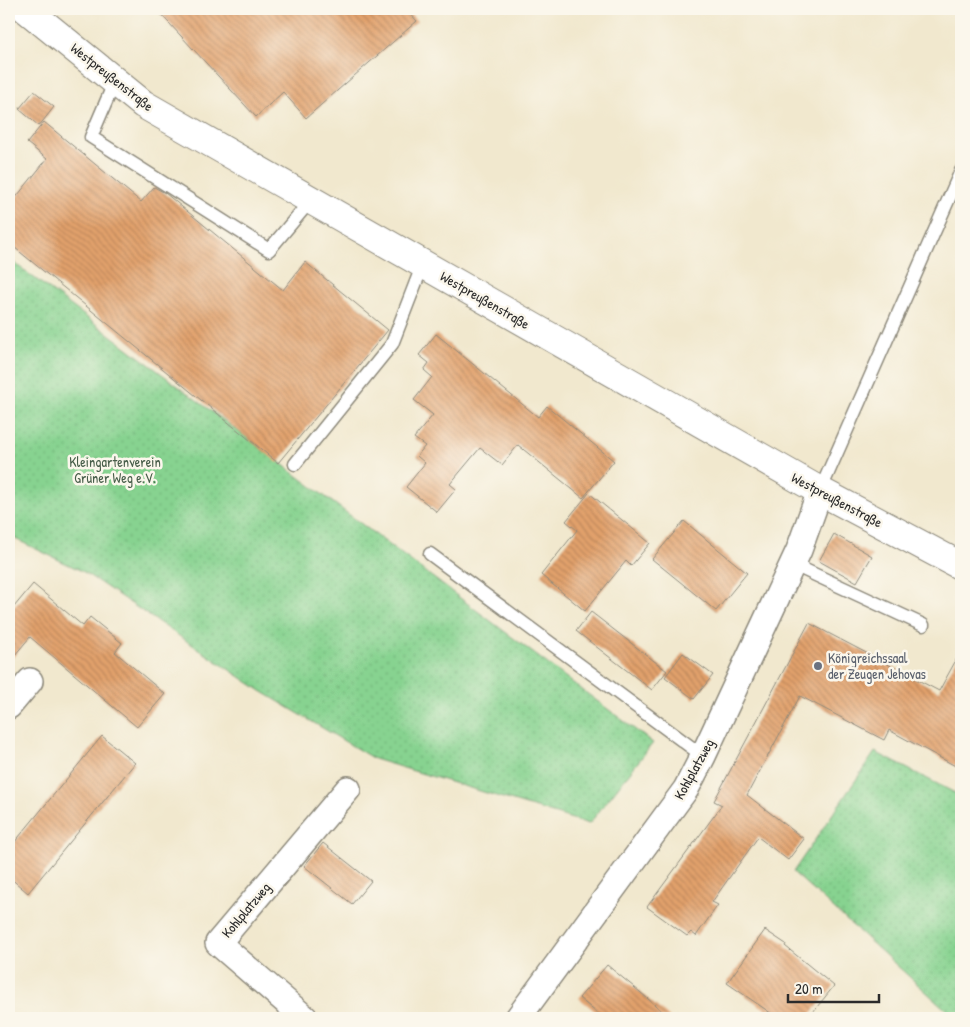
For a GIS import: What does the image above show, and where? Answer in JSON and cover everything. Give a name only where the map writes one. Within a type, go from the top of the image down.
[{"type":"street","name":"Westpreußenstraße","points":[[26,9],[144,104],[820,491],[961,566]]},
{"type":"street","name":"Kohlplatzweg","points":[[527,1015],[686,789],[792,564],[820,491]]},
{"type":"street","points":[[9,706],[30,681]]},
{"type":"street","name":"Kohlplatzweg","points":[[305,1018],[218,943],[348,789]]},
{"type":"lane","points":[[115,81],[91,137],[269,250],[311,200]]},
{"type":"lane","points":[[820,491],[961,170]]},
{"type":"lane","points":[[295,464],[392,344],[423,264]]},
{"type":"lane","points":[[430,554],[703,756]]},
{"type":"lane","points":[[792,564],[923,625]]},
{"type":"green space","name":"Kleingartenverein Grüner Weg e.V.","points":[[9,259],[653,743],[589,824],[374,759],[261,691],[84,572],[9,536]]},
{"type":"green space","points":[[875,752],[961,796],[961,1018],[956,1018],[943,1007],[793,872]]},
{"type":"building","points":[[156,9],[406,9],[417,21],[306,118],[283,92],[256,117]]},
{"type":"building","points":[[34,91],[54,107],[39,126],[19,109]]},
{"type":"building","points":[[44,122],[141,202],[154,187],[165,193],[283,290],[305,262],[388,330],[278,463],[9,243],[9,206],[47,159],[27,143]]},
{"type":"building","points":[[436,334],[538,417],[547,406],[614,461],[583,498],[518,445],[502,465],[480,448],[450,484],[456,489],[437,512],[406,487],[425,463],[417,456],[425,446],[414,438],[433,415],[414,400],[432,377],[424,370],[429,363],[419,355]]},
{"type":"building","points":[[589,493],[650,543],[631,566],[626,561],[585,611],[541,575],[577,530],[566,521]]},
{"type":"building","points":[[684,521],[747,573],[716,611],[652,559]]},
{"type":"building","points":[[834,534],[872,556],[857,582],[819,561]]},
{"type":"building","points":[[33,584],[83,626],[90,617],[122,643],[115,652],[165,694],[137,727],[30,637],[9,662],[9,613]]},
{"type":"building","points":[[591,612],[667,671],[652,690],[576,631]]},
{"type":"building","points":[[809,623],[939,691],[961,651],[961,769],[889,730],[884,740],[800,696],[747,795],[804,839],[788,860],[758,837],[712,902],[718,905],[696,936],[691,932],[687,936],[647,907],[722,805],[714,801]]},
{"type":"building","points":[[683,653],[713,675],[694,699],[665,677]]},
{"type":"building","points":[[102,736],[135,763],[28,893],[9,877],[9,849]]},
{"type":"building","points":[[323,843],[371,881],[352,904],[304,866]]},
{"type":"building","points":[[765,930],[786,944],[785,946],[834,986],[808,1018],[778,1018],[727,983]]},
{"type":"building","points":[[607,965],[670,1018],[603,1018],[579,998]]},
{"type":"place","name":"Königreichssaal der Zeugen Jehovas","points":[[818,666]]}]
